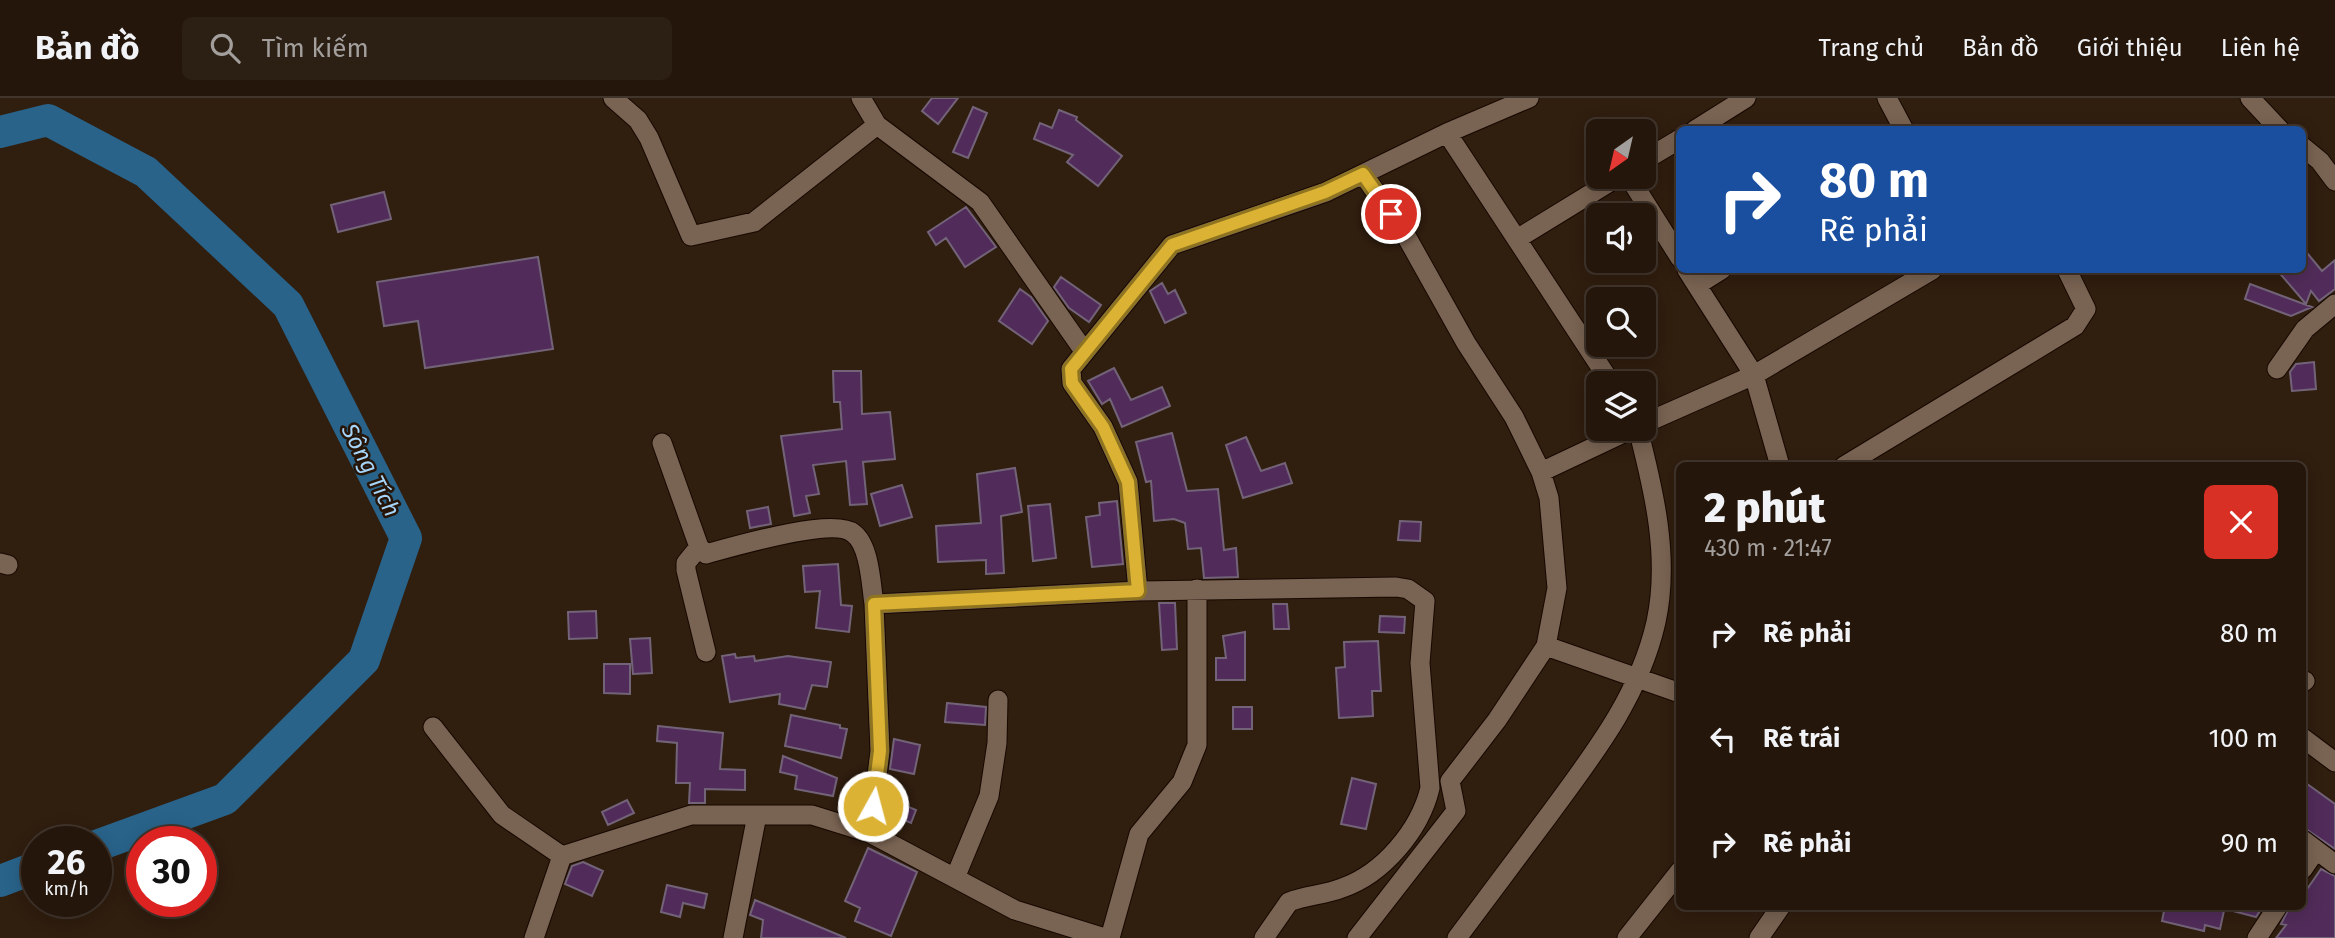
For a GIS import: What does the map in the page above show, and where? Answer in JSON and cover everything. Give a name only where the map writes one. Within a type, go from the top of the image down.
[{"type":"street","points":[[613,98],[638,120],[649,138],[691,236],[754,222],[877,125]]},
{"type":"street","points":[[861,98],[877,125],[980,202],[1084,351]]},
{"type":"street","points":[[1138,591],[1128,482],[1103,427],[1072,383],[1071,369],[1084,351],[1172,245],[1325,192],[1447,133],[1529,98]]},
{"type":"street","points":[[1701,126],[1746,98]]},
{"type":"street","points":[[1888,98],[1902,126]]},
{"type":"street","points":[[2250,98],[2276,126]]},
{"type":"street","points":[[1447,133],[1603,371]]},
{"type":"street","points":[[1656,153],[1676,141]]},
{"type":"street","points":[[2306,149],[2320,160],[2335,181]]},
{"type":"street","points":[[1357,938],[1456,811],[1450,781],[1497,720],[1546,646],[1557,588],[1549,498],[1541,472],[1514,417],[1466,343],[1405,234],[1363,174]]},
{"type":"street","points":[[1517,239],[1598,189]]},
{"type":"street","points":[[1637,189],[1676,252]]},
{"type":"street","points":[[1656,418],[1754,375],[1927,273]]},
{"type":"street","points":[[1851,462],[2074,326],[2086,309],[2081,292],[2069,273]]},
{"type":"street","points":[[1692,277],[1754,375],[1779,462]]},
{"type":"street","points":[[2277,369],[2305,329],[2335,304]]},
{"type":"street","points":[[1541,472],[1607,441]]},
{"type":"street","points":[[1457,938],[1611,731],[1639,677],[1656,621],[1662,561],[1654,491],[1641,441]]},
{"type":"street","points":[[662,443],[699,547],[706,554],[790,534],[845,529],[855,533],[861,542],[874,604],[880,751],[870,833]]},
{"type":"street","points":[[699,547],[686,563],[686,570],[706,652]]},
{"type":"street","points":[[874,604],[1197,589],[1395,587],[1408,589],[1425,601],[1420,663],[1430,788],[1427,802],[1409,833],[1379,866],[1345,887],[1289,902],[1264,938]]},
{"type":"street","points":[[562,856],[691,815],[812,816],[870,833],[1015,910],[1108,938],[1139,834],[1182,782],[1198,745],[1197,589]]},
{"type":"street","points":[[1546,646],[1676,691]]},
{"type":"street","points":[[955,878],[989,796],[997,743],[998,700]]},
{"type":"street","points":[[433,727],[502,815],[562,856]]},
{"type":"street","points":[[2306,740],[2335,762]]},
{"type":"street","points":[[733,938],[749,867],[757,815]]},
{"type":"street","points":[[2310,845],[2335,864]]},
{"type":"street","points":[[534,938],[562,856]]},
{"type":"street","points":[[1627,938],[1676,876]]},
{"type":"street","points":[[1759,938],[1778,910]]},
{"type":"street","points":[[2257,938],[2275,910]]},
{"type":"building","points":[[932,98],[958,98],[938,124],[922,111]]},
{"type":"building","points":[[973,107],[987,113],[968,158],[953,152]]},
{"type":"building","points":[[1059,110],[1077,117],[1076,120],[1122,156],[1098,186],[1067,162],[1073,155],[1034,139],[1040,123],[1052,128]]},
{"type":"building","points":[[384,192],[391,219],[338,232],[331,205]]},
{"type":"building","points":[[966,207],[996,247],[965,267],[946,238],[936,245],[928,232]]},
{"type":"building","points":[[2306,252],[2322,271],[2335,260],[2335,289],[2319,301],[2311,291],[2306,304],[2280,273],[2306,273]]},
{"type":"building","points":[[538,257],[553,349],[425,368],[418,321],[384,326],[377,282]]},
{"type":"building","points":[[1061,277],[1101,305],[1089,322],[1069,308],[1054,287]]},
{"type":"building","points":[[1162,283],[1168,294],[1175,290],[1186,313],[1165,323],[1150,291]]},
{"type":"building","points":[[2250,284],[2312,307],[2291,316],[2245,299]]},
{"type":"building","points":[[1020,289],[1031,297],[1048,321],[1032,344],[999,321]]},
{"type":"building","points":[[2314,362],[2316,389],[2292,391],[2290,372],[2296,364]]},
{"type":"building","points":[[1114,368],[1131,400],[1162,387],[1170,406],[1122,427],[1110,399],[1102,404],[1088,381]]},
{"type":"building","points":[[833,371],[861,371],[862,414],[890,412],[895,459],[863,462],[867,504],[850,505],[846,461],[813,465],[819,494],[806,496],[810,513],[794,516],[781,436],[842,429],[840,402],[834,402]]},
{"type":"building","points":[[1172,433],[1187,491],[1218,489],[1224,550],[1236,548],[1238,577],[1204,578],[1201,548],[1188,549],[1185,523],[1174,519],[1154,521],[1151,481],[1146,482],[1136,442]]},
{"type":"building","points":[[1246,437],[1261,471],[1285,463],[1292,483],[1243,498],[1226,445]]},
{"type":"building","points":[[1015,468],[1022,512],[1001,516],[1004,573],[986,574],[986,560],[938,562],[936,526],[981,523],[977,474]]},
{"type":"building","points":[[902,485],[912,517],[880,526],[871,494]]},
{"type":"building","points":[[1117,501],[1123,564],[1092,567],[1086,517],[1100,515],[1099,503]]},
{"type":"building","points":[[1050,504],[1056,558],[1033,561],[1028,506]]},
{"type":"building","points":[[768,507],[771,524],[750,528],[747,511]]},
{"type":"building","points":[[1400,521],[1421,522],[1420,541],[1398,540]]},
{"type":"building","points":[[838,564],[841,605],[852,606],[849,632],[816,628],[820,591],[805,592],[803,566]]},
{"type":"building","points":[[1159,603],[1175,603],[1177,649],[1162,650]]},
{"type":"building","points":[[1273,604],[1287,604],[1289,629],[1274,629]]},
{"type":"building","points":[[596,611],[597,638],[569,639],[568,612]]},
{"type":"building","points":[[1380,616],[1405,617],[1404,633],[1379,632]]},
{"type":"building","points":[[1245,632],[1245,680],[1216,680],[1216,658],[1226,658],[1223,636]]},
{"type":"building","points":[[650,638],[652,673],[633,674],[630,639]]},
{"type":"building","points":[[1378,641],[1381,691],[1372,691],[1373,716],[1339,718],[1336,668],[1345,667],[1344,642]]},
{"type":"building","points":[[735,654],[736,658],[754,656],[755,661],[788,656],[831,662],[827,687],[812,685],[805,709],[779,704],[780,694],[730,702],[722,656]]},
{"type":"building","points":[[604,664],[630,664],[630,694],[604,693]]},
{"type":"building","points":[[947,703],[986,707],[985,725],[945,722]]},
{"type":"building","points":[[1233,707],[1252,707],[1252,729],[1233,729]]},
{"type":"building","points":[[791,715],[840,725],[840,728],[847,729],[841,758],[785,746]]},
{"type":"building","points":[[658,726],[723,733],[720,769],[745,770],[745,790],[705,789],[705,803],[689,803],[690,783],[676,783],[677,743],[657,741]]},
{"type":"building","points":[[894,739],[920,745],[914,774],[890,769]]},
{"type":"building","points":[[783,756],[837,778],[833,796],[795,789],[797,776],[780,772]]},
{"type":"building","points":[[1352,778],[1376,784],[1366,829],[1341,824]]},
{"type":"building","points":[[2306,783],[2335,804],[2335,849],[2306,829]]},
{"type":"building","points":[[887,798],[916,810],[911,823],[885,812]]},
{"type":"building","points":[[627,800],[634,813],[608,825],[602,812]]},
{"type":"building","points":[[868,848],[917,872],[891,936],[855,921],[860,908],[845,901]]},
{"type":"building","points":[[583,862],[603,871],[592,896],[565,884],[572,866]]},
{"type":"building","points":[[2321,869],[2335,876],[2335,938],[2276,938],[2286,925],[2281,924],[2288,910],[2306,910],[2306,891]]},
{"type":"building","points":[[667,885],[707,894],[704,908],[683,903],[680,917],[661,912]]},
{"type":"building","points":[[755,900],[846,938],[761,938],[763,920],[750,915]]},
{"type":"building","points":[[2164,910],[2224,910],[2220,929],[2205,925],[2204,931],[2162,921]]},
{"type":"building","points":[[2233,910],[2260,910],[2256,917]]},
{"type":"waterway","name":"Sông Tích","points":[[0,132],[48,120],[146,172],[288,305],[406,538],[364,660],[225,799],[112,840]]},
{"type":"waterway","name":"Sông Tích","points":[[0,881],[21,873]]},
{"type":"route","points":[[873,806],[880,751],[874,604],[1138,591],[1128,482],[1103,427],[1072,383],[1071,369],[1172,245],[1325,192],[1363,174],[1391,214]]}]
